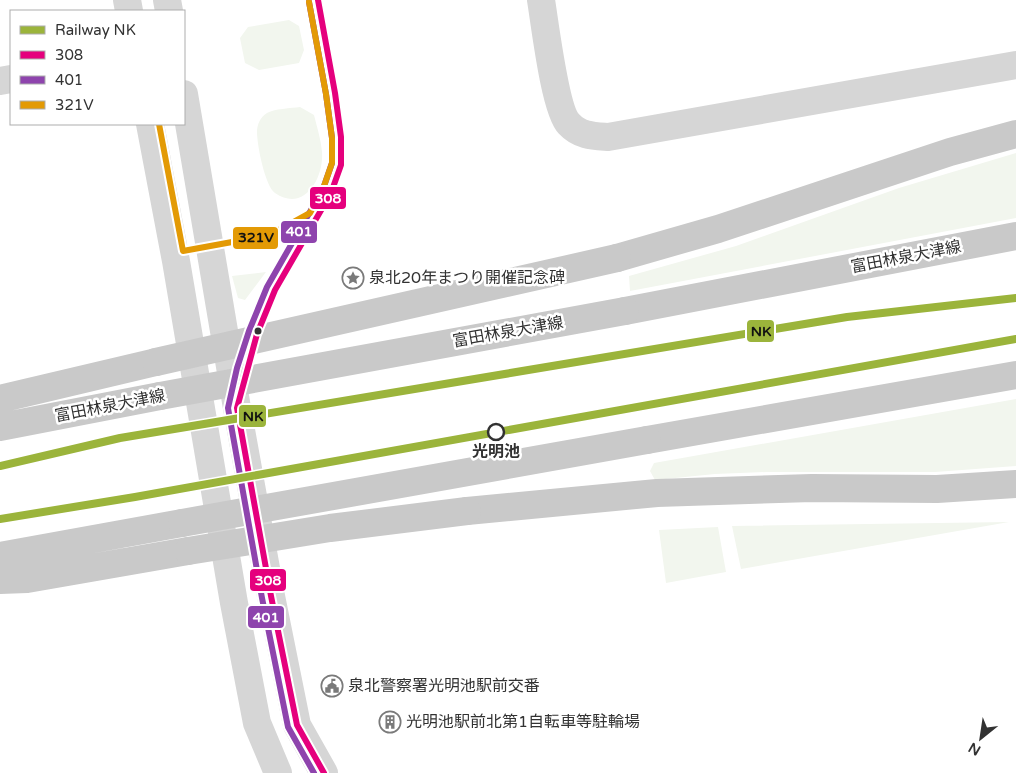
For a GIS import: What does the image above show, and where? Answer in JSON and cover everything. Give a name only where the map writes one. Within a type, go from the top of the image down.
[{"type":"main road","points":[[0,399],[617,258],[718,228],[950,152],[1016,134]]},
{"type":"main road","name":"富田林泉大津線","points":[[0,426],[625,311],[1016,236]]},
{"type":"main road","points":[[0,556],[1016,375]]},
{"type":"main road","points":[[0,580],[26,579],[330,528],[467,511],[657,493],[812,488],[937,489],[1016,484]]},
{"type":"street","points":[[540,0],[559,105],[568,124],[587,136],[608,137],[1016,65]]},
{"type":"street","points":[[185,100],[271,596],[297,725],[324,773]]},
{"type":"street","points":[[150,125],[176,261],[234,603],[257,723],[278,773]]},
{"type":"shaded area","points":[[289,20],[299,26],[304,50],[299,63],[259,70],[245,63],[240,38],[248,27]]},
{"type":"shaded area","points":[[300,107],[314,115],[321,143],[322,162],[316,182],[310,190],[303,196],[295,199],[285,198],[275,193],[268,182],[260,155],[257,129],[261,119],[267,113]]},
{"type":"shaded area","points":[[1016,153],[1016,218],[630,291],[629,276],[736,246],[899,188]]},
{"type":"shaded area","points":[[266,272],[245,300],[238,298],[232,276]]},
{"type":"shaded area","points":[[1016,399],[1016,466],[935,472],[767,472],[715,474],[655,480],[650,471],[654,463]]},
{"type":"shaded area","points":[[1009,522],[741,569],[732,526]]},
{"type":"shaded area","points":[[718,527],[726,572],[666,583],[659,530]]},
{"type":"rail line","name":"NK","points":[[0,466],[120,438],[847,317],[1016,298]]},
{"type":"rail line","name":"NK","points":[[0,519],[135,497],[1016,339]]},
{"type":"transit line","name":"308","points":[[318,0],[335,93],[341,137],[341,165],[331,193],[275,290],[257,334],[237,408],[271,596],[297,725],[324,773]]},
{"type":"transit line","name":"401","points":[[309,2],[326,94],[332,138],[332,163],[323,189],[267,287],[249,331],[237,368],[228,408],[262,598],[288,727],[314,773]]},
{"type":"transit line","name":"321V","points":[[159,125],[183,251],[270,235],[310,213],[323,189],[332,163],[332,138],[309,2]]},
{"type":"place","name":"泉北20年まつり開催記念碑","points":[[353,278]]},
{"type":"place","name":"光明池","points":[[496,432]]},
{"type":"place","name":"泉北警察署光明池駅前交番","points":[[332,686]]},
{"type":"place","name":"光明池駅前北第1自転車等駐輪場","points":[[390,722]]}]
